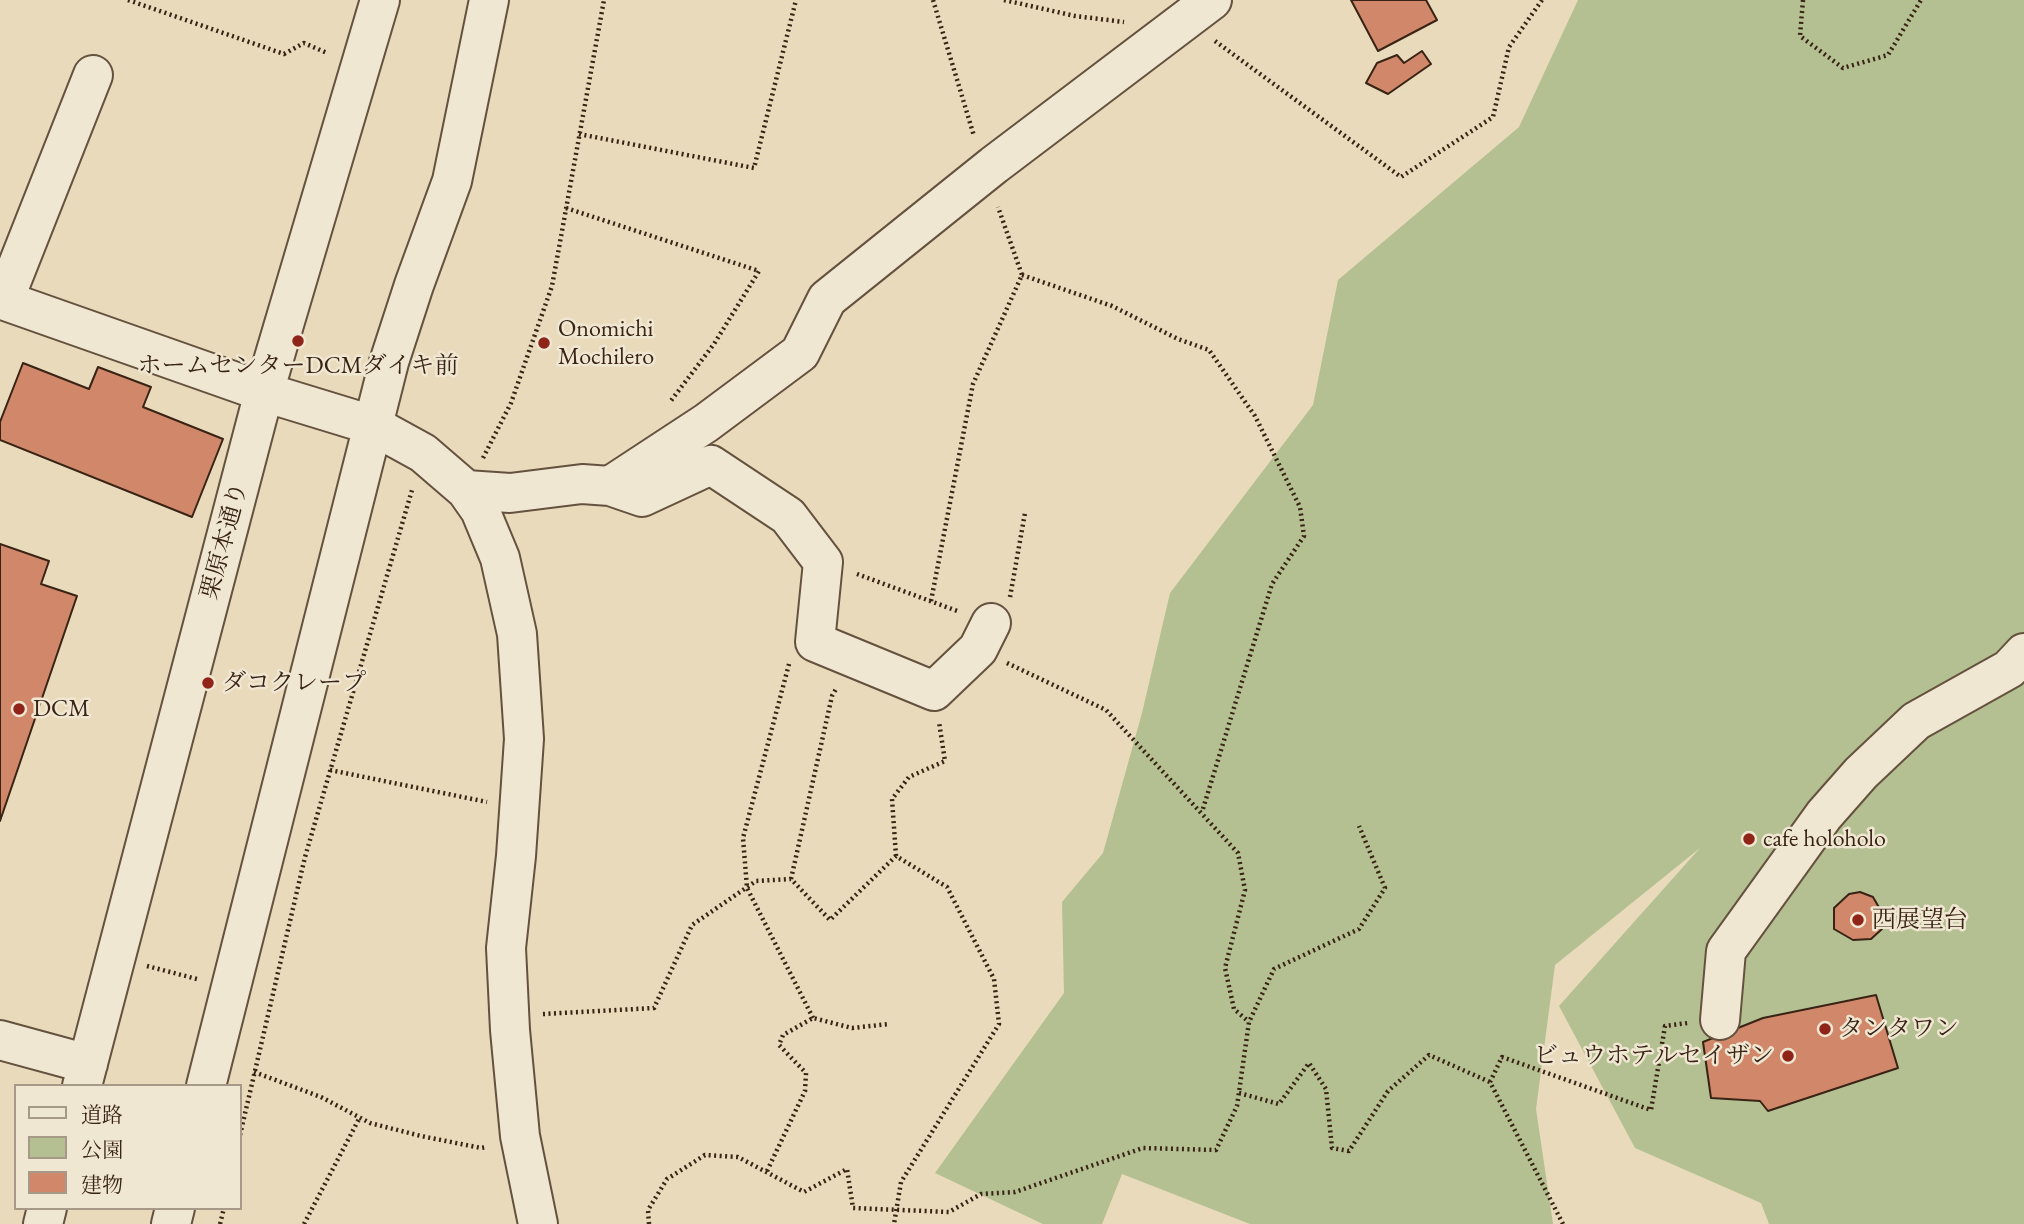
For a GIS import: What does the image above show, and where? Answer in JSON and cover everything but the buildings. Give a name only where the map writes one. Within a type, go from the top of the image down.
[{"type":"street","name":"栗原本通り","points":[[85,1075],[264,392],[380,0]]},
{"type":"street","points":[[207,1084],[389,362],[452,181],[489,0]]},
{"type":"street","points":[[610,485],[706,423],[800,353],[827,299],[985,172],[1212,0]]},
{"type":"street","points":[[93,75],[2,300],[264,392],[372,425],[423,453],[466,490],[480,510],[499,558],[517,634],[524,739],[506,948],[509,1015],[520,1136],[538,1224]]},
{"type":"street","points":[[466,490],[510,493],[582,484],[610,485],[642,497],[711,465],[788,516],[823,562],[815,642],[934,691],[985,636]]},
{"type":"street","points":[[1720,1020],[1726,951],[1824,815],[1861,773],[1916,722],[2019,662]]},
{"type":"street","points":[[0,1040],[85,1075]]},
{"type":"path","points":[[128,0],[284,54],[304,43],[361,66]]},
{"type":"path","points":[[466,490],[511,403],[552,286],[604,0]]},
{"type":"path","points":[[579,134],[754,168],[796,0]]},
{"type":"path","points":[[931,601],[973,384],[1022,275],[985,172],[933,0]]},
{"type":"path","points":[[1004,0],[1075,16],[1197,28],[1401,177],[1493,117],[1509,47],[1542,0]]},
{"type":"path","points":[[1803,0],[1800,36],[1843,68],[1888,55],[1922,0]]},
{"type":"path","points":[[566,208],[759,271],[714,344],[666,407]]},
{"type":"path","points":[[1022,275],[1112,306],[1178,339],[1209,350],[1255,416],[1300,507],[1304,536],[1272,584],[1202,812]]},
{"type":"path","points":[[242,1126],[305,857],[423,453]]},
{"type":"path","points":[[985,636],[1011,595],[1025,513]]},
{"type":"path","points":[[823,562],[931,601],[1106,710],[1202,812],[1238,853],[1245,890],[1225,968],[1234,1009],[1249,1022]]},
{"type":"path","points":[[813,1018],[747,888],[743,838],[792,656],[815,642]]},
{"type":"path","points":[[791,879],[832,696],[853,658]]},
{"type":"path","points":[[509,1015],[654,1008],[692,925],[756,881],[791,879],[830,920],[896,856],[892,799],[909,777],[945,761],[934,691]]},
{"type":"path","points":[[330,770],[519,809]]},
{"type":"path","points":[[649,1224],[648,1210],[667,1179],[705,1155],[738,1157],[804,1192],[847,1170],[853,1208],[949,1212],[981,1194],[1015,1192],[1143,1148],[1216,1150],[1237,1106],[1249,1022],[1274,969],[1359,929],[1385,888],[1359,826]]},
{"type":"path","points":[[894,1224],[901,1182],[999,1024],[994,979],[947,887],[896,856]]},
{"type":"path","points":[[767,1172],[805,1091],[806,1073],[779,1045],[783,1035],[813,1018],[852,1028],[889,1024]]},
{"type":"path","points":[[1490,1082],[1502,1057],[1651,1110],[1665,1026],[1720,1020]]},
{"type":"path","points":[[1239,1093],[1279,1104],[1309,1063],[1326,1089],[1332,1148],[1349,1152],[1388,1091],[1429,1055],[1490,1082],[1563,1224]]},
{"type":"path","points":[[254,1072],[321,1097],[370,1123],[421,1136],[481,1148],[520,1136]]},
{"type":"path","points":[[304,1224],[360,1117]]},
{"type":"green space","points":[[1578,0],[2024,0],[2024,1224],[1769,1224],[1761,1203],[1635,1148],[1559,1006],[1700,848],[1555,965],[1536,1109],[1553,1224],[1250,1224],[1122,1174],[1102,1224],[1043,1224],[935,1173],[1064,993],[1062,902],[1103,853],[1142,713],[1170,593],[1313,405],[1338,280],[1519,127]]},
{"type":"place","name":"ホームセンターDCMダイキ前","points":[[298,341]]},
{"type":"place","name":"Onomichi Mochilero","points":[[544,343]]},
{"type":"place","name":"ダコクレープ","points":[[208,683]]},
{"type":"place","name":"DCM","points":[[19,709]]},
{"type":"place","name":"cafe holoholo","points":[[1749,839]]},
{"type":"place","name":"西展望台","points":[[1858,920]]},
{"type":"place","name":"タンタワン","points":[[1825,1029]]},
{"type":"place","name":"ビュウホテルセイザン","points":[[1788,1056]]}]
